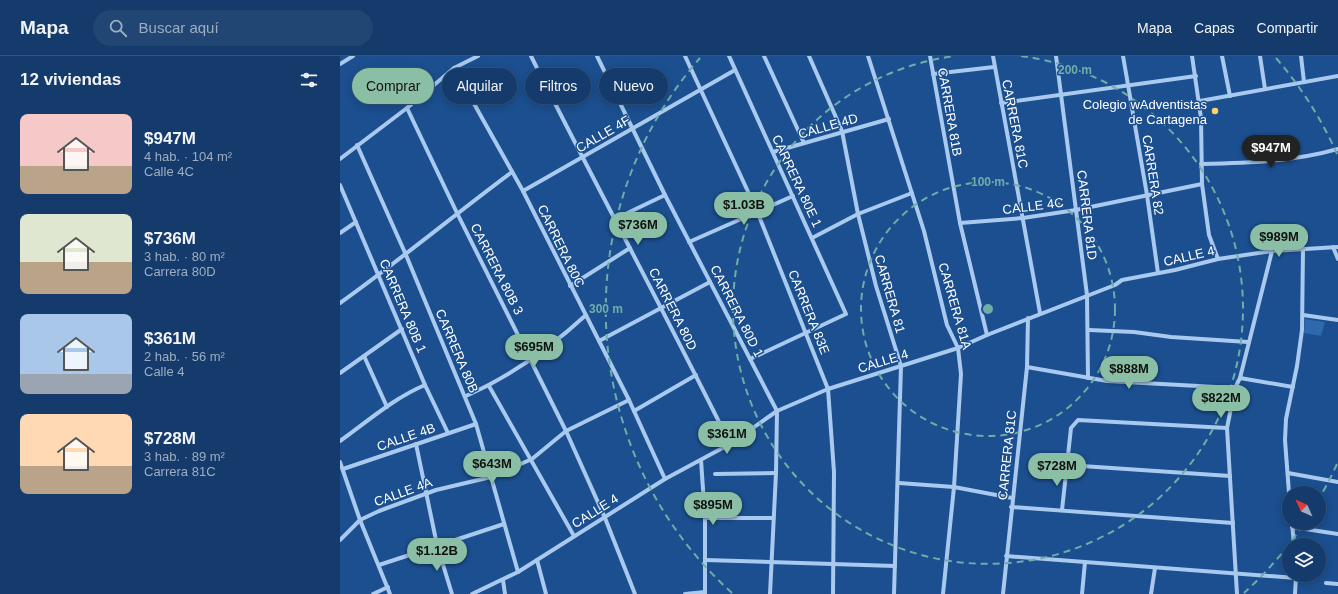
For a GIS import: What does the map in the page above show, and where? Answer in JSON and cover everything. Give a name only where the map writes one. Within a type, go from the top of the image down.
[{"type":"street","points":[[340,64],[353,56]]},
{"type":"street","points":[[454,68],[478,56]]},
{"type":"street","name":"CARRERA 80D","points":[[531,56],[582,158],[662,308],[730,444]]},
{"type":"street","name":"CARRERA 80D 1","points":[[597,56],[665,195],[777,411],[776,474],[770,594]]},
{"type":"street","name":"CARRERA 83E","points":[[685,56],[757,211],[828,389],[834,472],[833,594]]},
{"type":"street","name":"CARRERA 80E 1","points":[[729,56],[846,314],[807,334]]},
{"type":"street","points":[[764,56],[804,143]]},
{"type":"street","name":"CARRERA 81","points":[[809,56],[842,132],[858,214],[876,286],[900,366],[899,483],[894,594]]},
{"type":"street","name":"CARRERA 81A","points":[[868,56],[924,231],[947,325],[958,348],[961,374],[954,486],[943,594]]},
{"type":"street","name":"CARRERA 81B","points":[[930,56],[960,223],[987,335]]},
{"type":"street","name":"CARRERA 81C","points":[[993,56],[1040,313]]},
{"type":"street","name":"CARRERA 81D","points":[[1056,56],[1087,295],[1088,378]]},
{"type":"street","name":"CARRERA 82","points":[[1123,56],[1147,195],[1158,273]]},
{"type":"street","points":[[1192,56],[1202,118],[1202,184],[1209,235],[1218,259]]},
{"type":"street","points":[[1222,56],[1230,96]]},
{"type":"street","points":[[1260,56],[1265,89]]},
{"type":"street","points":[[1301,56],[1304,82]]},
{"type":"street","points":[[933,74],[994,67]]},
{"type":"street","name":"CALLE 4F","points":[[523,191],[735,70]]},
{"type":"street","points":[[1001,103],[1196,76]]},
{"type":"street","points":[[1200,101],[1338,76]]},
{"type":"street","points":[[340,159],[407,108],[442,78]]},
{"type":"street","name":"CARRERA 80C","points":[[474,104],[523,191],[570,286],[600,341],[634,410],[665,479]]},
{"type":"street","name":"CARRERA 80B 3","points":[[407,108],[457,213],[532,360],[566,431],[605,518],[635,594]]},
{"type":"street","name":"CALLE 4D","points":[[773,152],[889,119]]},
{"type":"street","name":"CARRERA 80B","points":[[357,145],[466,396],[476,424],[518,572]]},
{"type":"street","points":[[1201,164],[1264,162],[1316,155],[1338,149]]},
{"type":"street","points":[[340,303],[406,255],[457,213],[512,172]]},
{"type":"street","name":"CALLE 4C","points":[[960,223],[1023,218],[1076,210],[1202,184]]},
{"type":"street","name":"CARRERA 80B 1","points":[[340,185],[448,433]]},
{"type":"street","points":[[812,238],[858,214],[912,193]]},
{"type":"street","points":[[615,219],[665,195]]},
{"type":"street","points":[[689,242],[793,196]]},
{"type":"street","points":[[340,233],[356,222]]},
{"type":"street","points":[[1336,247],[1338,259]]},
{"type":"street","name":"CALLE 4","points":[[472,594],[503,580],[538,560],[665,479],[730,444],[777,411],[828,389],[958,348],[1040,313],[1115,285],[1122,280],[1218,259],[1272,251],[1336,247]]},
{"type":"street","points":[[570,286],[630,248]]},
{"type":"street","points":[[1289,486],[1285,440],[1286,419],[1298,366],[1303,315],[1303,250]]},
{"type":"street","points":[[1238,594],[1227,428],[1235,388],[1240,378],[1272,251]]},
{"type":"street","points":[[600,341],[710,282]]},
{"type":"street","points":[[466,396],[489,386],[532,360],[563,336],[586,315]]},
{"type":"street","points":[[1303,315],[1338,320]]},
{"type":"street","name":"CARRERA 81C","points":[[1003,594],[1027,367],[1028,318]]},
{"type":"street","points":[[340,373],[402,330]]},
{"type":"street","points":[[1088,330],[1134,332],[1171,338],[1248,342]]},
{"type":"street","points":[[750,359],[807,334]]},
{"type":"street","points":[[364,356],[388,407]]},
{"type":"street","points":[[1027,367],[1088,378],[1235,388]]},
{"type":"street","points":[[634,410],[696,375]]},
{"type":"street","points":[[1240,378],[1293,387]]},
{"type":"street","points":[[340,441],[406,393],[426,385]]},
{"type":"street","points":[[489,386],[574,536]]},
{"type":"street","name":"CALLE 4A","points":[[340,540],[360,520],[379,511],[425,495],[491,477],[532,460],[566,431],[629,400]]},
{"type":"street","points":[[1062,510],[1071,428],[1078,420],[1227,428]]},
{"type":"street","name":"CALLE 4B","points":[[343,469],[476,424]]},
{"type":"street","points":[[416,444],[425,495],[437,545],[452,594]]},
{"type":"street","points":[[684,594],[705,593],[705,518],[701,460]]},
{"type":"street","points":[[340,462],[360,520],[390,594]]},
{"type":"street","points":[[1067,465],[1230,476]]},
{"type":"street","points":[[1288,473],[1338,482]]},
{"type":"street","points":[[715,474],[776,474]]},
{"type":"street","points":[[899,483],[954,486],[1012,498]]},
{"type":"street","points":[[1011,507],[1233,523]]},
{"type":"street","points":[[705,518],[773,518]]},
{"type":"street","points":[[379,565],[504,524]]},
{"type":"street","points":[[1318,530],[1338,534]]},
{"type":"street","points":[[1006,556],[1237,574],[1282,576]]},
{"type":"street","points":[[538,560],[546,594]]},
{"type":"street","points":[[705,560],[895,566]]},
{"type":"street","points":[[1082,594],[1085,562]]},
{"type":"street","points":[[1151,594],[1155,568]]},
{"type":"street","points":[[503,580],[505,594]]},
{"type":"street","points":[[1295,594],[1296,582]]},
{"type":"street","points":[[1326,583],[1338,584]]},
{"type":"street","points":[[373,594],[388,587]]},
{"type":"shaded area","points":[[1305,319],[1325,322],[1321,336],[1304,333]]},
{"type":"place","name":"Colegio wAdventistas de Cartagena","points":[[1215,111]]}]
